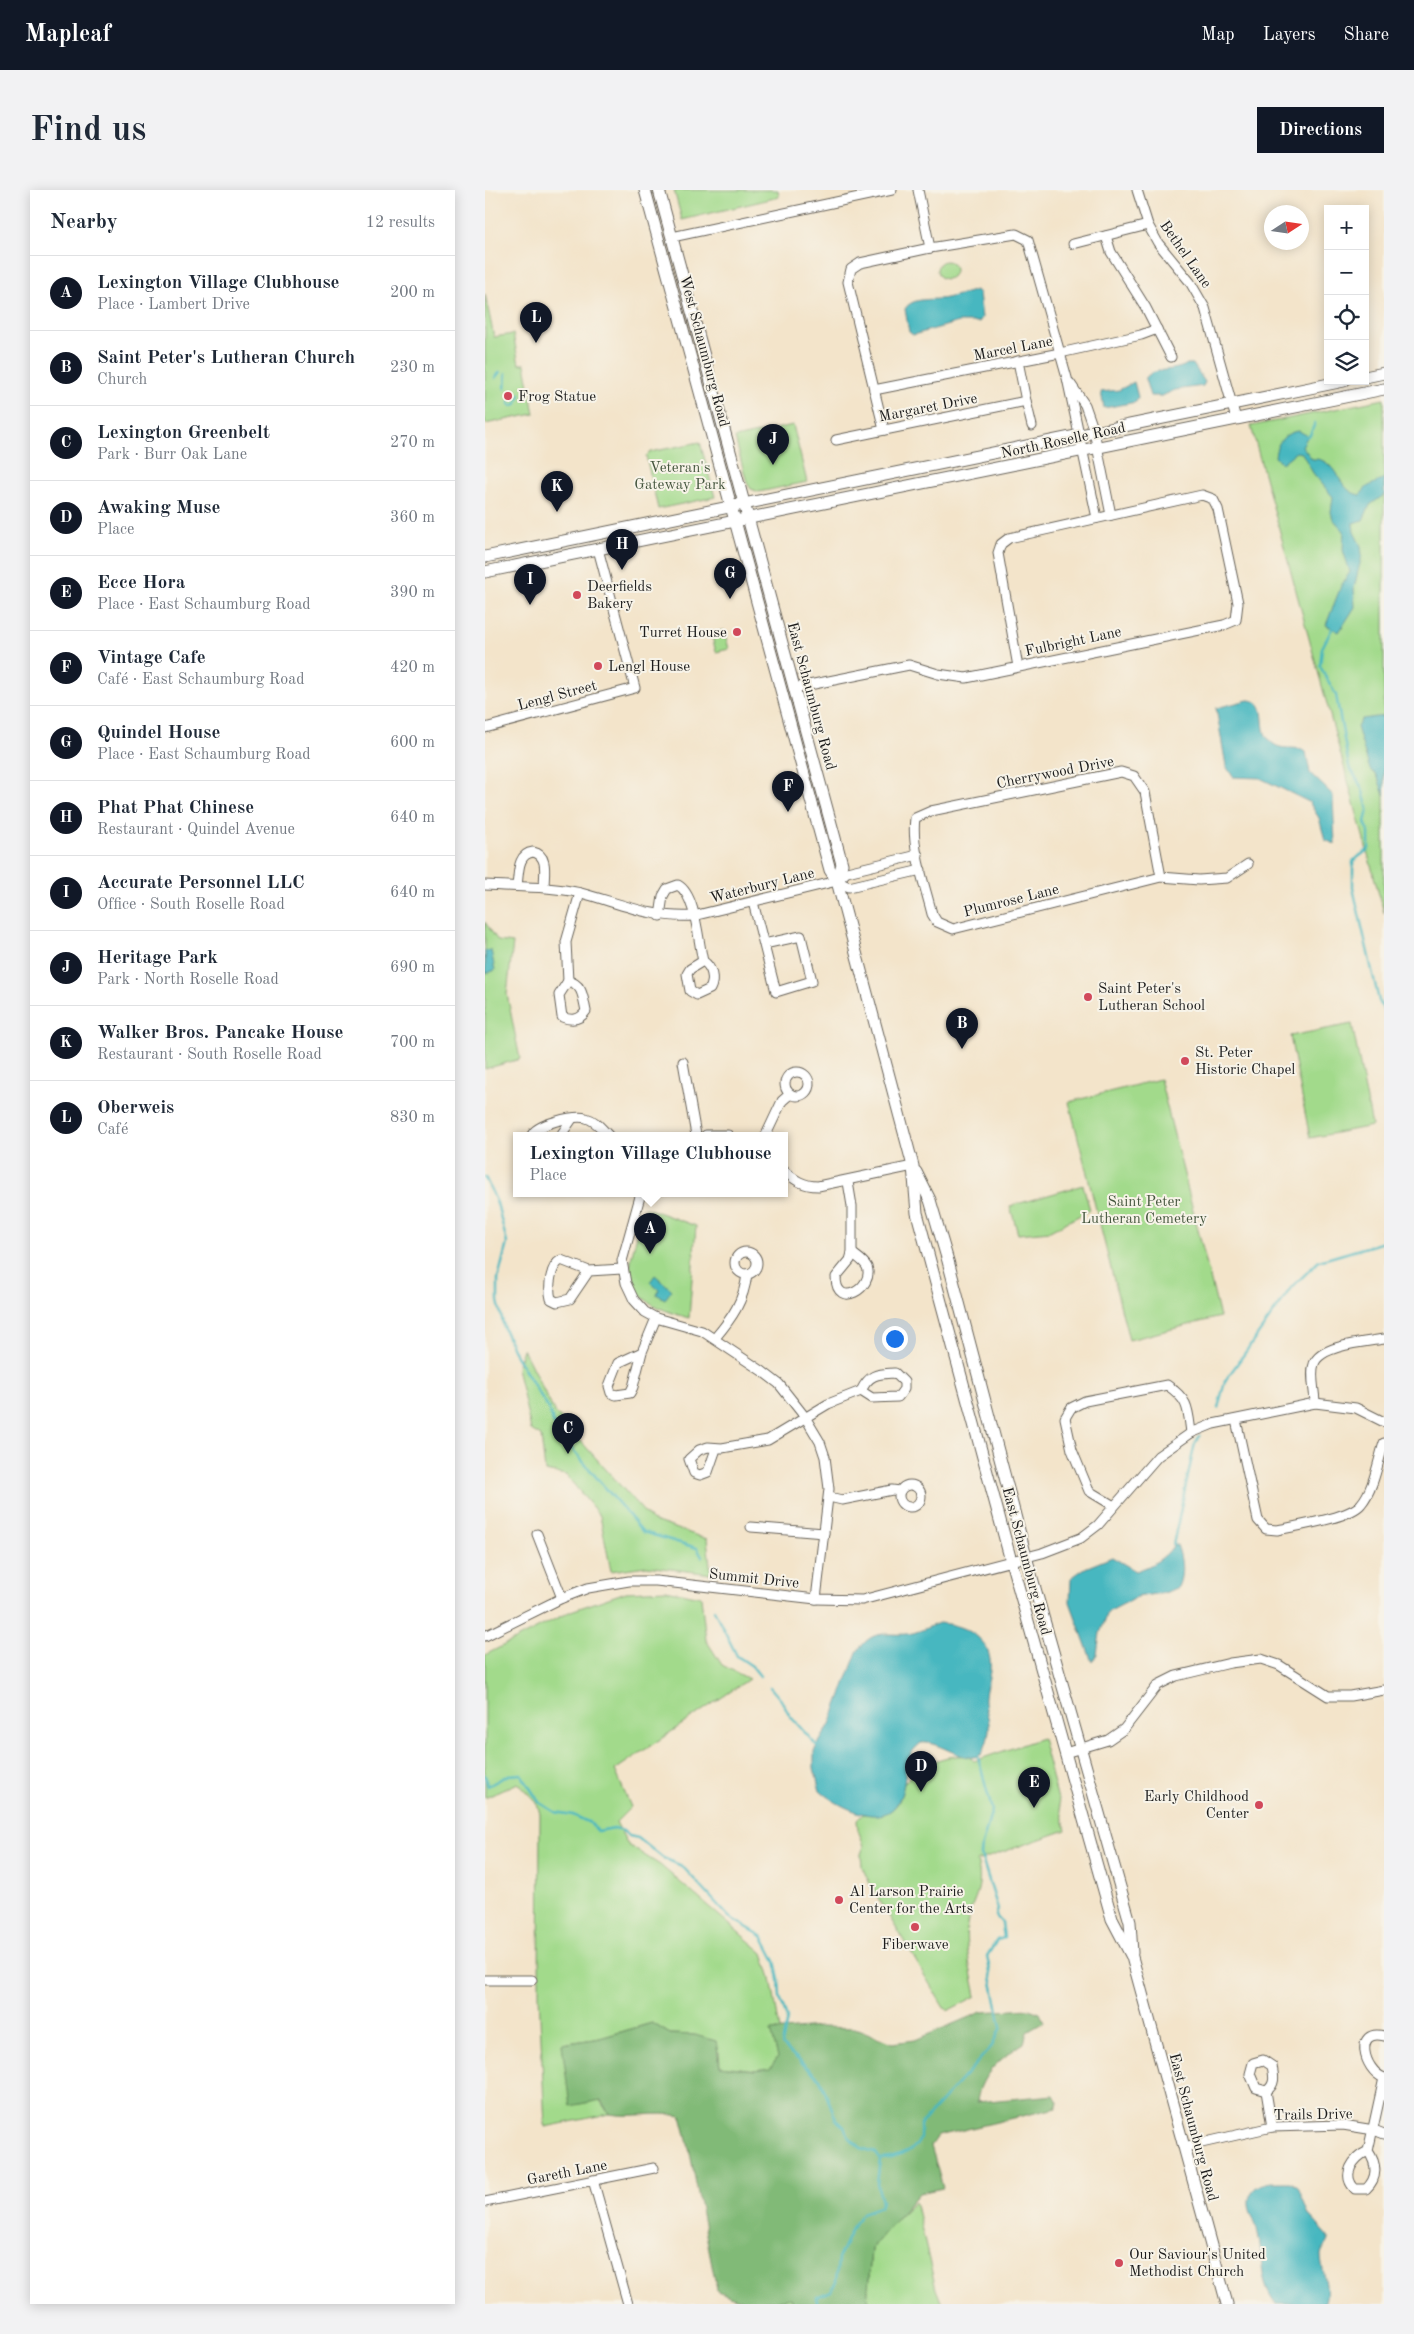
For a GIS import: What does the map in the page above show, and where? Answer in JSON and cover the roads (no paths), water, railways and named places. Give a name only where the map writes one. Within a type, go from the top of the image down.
[{"type":"main road","name":"West Schaumburg Road","points":[[645,190],[735,521]]},
{"type":"main road","name":"West Schaumburg Road","points":[[659,190],[748,518]]},
{"type":"main road","points":[[1369,376],[1384,373]]},
{"type":"main road","name":"North Roselle Road","points":[[485,557],[1325,385]]},
{"type":"main road","name":"North Roselle Road","points":[[485,572],[1384,389]]},
{"type":"main road","name":"East Schaumburg Road","points":[[748,518],[842,864],[837,881]]},
{"type":"main road","name":"East Schaumburg Road","points":[[735,521],[830,870],[837,881],[913,1166],[917,1213],[1011,1561],[1112,1919],[1132,1958],[1227,2304]]},
{"type":"main road","name":"East Schaumburg Road","points":[[913,1166],[930,1200],[948,1261],[1026,1557],[1130,1922],[1132,1958]]},
{"type":"street","points":[[672,237],[892,190]]},
{"type":"street","points":[[918,190],[930,248]]},
{"type":"street","name":"Bethel Lane","points":[[1137,190],[1149,225],[1164,252],[1190,282],[1203,302],[1236,419]]},
{"type":"street","points":[[1073,244],[1149,225]]},
{"type":"street","points":[[884,430],[848,282],[850,271],[855,264],[930,248],[1017,234],[1028,240],[1060,353],[1097,518]]},
{"type":"street","points":[[1106,236],[1111,252],[1157,328],[1171,357]]},
{"type":"street","name":"Marcel Lane","points":[[874,390],[1060,353],[1141,335],[1157,328]]},
{"type":"street","points":[[1018,361],[1032,426]]},
{"type":"street","points":[[1019,667],[998,553],[1001,544],[1009,538],[1111,515],[1094,432],[1085,405],[1067,378]]},
{"type":"street","name":"Margaret Drive","points":[[836,440],[1026,401]]},
{"type":"street","name":"Fulbright Lane","points":[[794,688],[909,665],[938,674],[967,678],[1224,625],[1236,620],[1238,603],[1218,509],[1213,500],[1202,495],[1111,515]]},
{"type":"street","name":"Lengl Street","points":[[485,728],[635,688],[598,549]]},
{"type":"street","name":"Cherrywood Drive","points":[[918,855],[914,829],[915,818],[922,814],[1121,772],[1134,776],[1145,792],[1161,877]]},
{"type":"street","points":[[517,886],[520,862],[525,855],[533,852],[542,857],[545,864],[544,887]]},
{"type":"street","name":"Waterbury Lane","points":[[485,885],[544,887],[580,893],[660,916],[693,916],[837,881],[847,872],[918,855]]},
{"type":"street","name":"Plumrose Lane","points":[[918,855],[932,914],[937,922],[953,929],[1161,877],[1199,880],[1227,878],[1248,864]]},
{"type":"street","name":"Waterbury Lane","points":[[837,881],[849,887],[921,870]]},
{"type":"street","name":"Waterbury Lane","points":[[660,916],[663,896],[667,889],[678,885],[688,893],[693,916]]},
{"type":"street","points":[[567,981],[566,942],[580,893]]},
{"type":"street","points":[[753,902],[776,992],[812,982],[801,936],[764,944]]},
{"type":"street","points":[[693,916],[703,961]]},
{"type":"street","points":[[683,1062],[695,1132]]},
{"type":"street","points":[[767,1132],[782,1100],[790,1094]]},
{"type":"street","points":[[535,1132],[539,1127],[572,1119],[586,1118],[593,1121],[605,1132]]},
{"type":"street","points":[[563,1132],[572,1119]]},
{"type":"street","points":[[788,1174],[807,1186],[848,1182],[913,1166]]},
{"type":"street","points":[[848,1182],[852,1206],[853,1254],[836,1277],[839,1292],[845,1295],[861,1288],[866,1283],[868,1274],[867,1266],[853,1254]]},
{"type":"street","points":[[640,1197],[621,1269],[634,1300],[645,1312],[656,1318],[702,1331],[715,1338],[779,1384],[805,1417],[820,1442],[825,1457],[829,1497],[816,1599]]},
{"type":"street","points":[[589,1271],[570,1300],[557,1302],[551,1299],[549,1292],[553,1269],[558,1262],[565,1261],[589,1271],[621,1269]]},
{"type":"street","points":[[715,1338],[738,1308],[745,1292],[747,1274]]},
{"type":"street","points":[[642,1352],[618,1363],[609,1386],[611,1393],[616,1395],[629,1393],[633,1387],[642,1352],[656,1318]]},
{"type":"street","points":[[1315,1403],[1313,1365],[1319,1355],[1330,1350],[1384,1339]]},
{"type":"street","points":[[716,1449],[768,1440],[828,1404],[861,1391],[868,1378],[875,1374],[895,1373],[904,1382],[904,1389],[899,1397],[872,1398],[861,1391]]},
{"type":"street","points":[[1114,1506],[1089,1491],[1073,1450],[1065,1418],[1071,1408],[1085,1401],[1167,1386],[1179,1393],[1187,1404],[1191,1432]]},
{"type":"street","name":"Summit Drive","points":[[485,1636],[562,1598],[588,1588],[629,1581],[655,1581],[816,1599],[862,1600],[1026,1557],[1081,1538],[1098,1525],[1158,1456],[1191,1432],[1213,1424],[1315,1403],[1356,1408],[1384,1422]]},
{"type":"street","points":[[1235,1420],[1258,1520],[1266,1529],[1277,1530],[1348,1513],[1361,1505],[1368,1492],[1384,1442]]},
{"type":"street","points":[[829,1497],[843,1500],[892,1490],[900,1492]]},
{"type":"street","points":[[751,1527],[824,1533]]},
{"type":"street","points":[[537,1534],[562,1598]]},
{"type":"street","points":[[1065,1753],[1108,1740],[1124,1730],[1158,1686],[1176,1676],[1229,1663],[1261,1659],[1279,1665],[1327,1696],[1350,1696],[1384,1690]]},
{"type":"street","points":[[485,1980],[533,1980]]},
{"type":"street","points":[[1368,2151],[1384,2078],[1375,2073],[1365,2054],[1365,2042],[1369,2037],[1377,2034],[1384,2036]]},
{"type":"street","points":[[1266,2091],[1272,2127]]},
{"type":"street","name":"Trails Drive","points":[[1184,2147],[1272,2127],[1343,2125],[1374,2130],[1384,2134]]},
{"type":"street","name":"Gareth Lane","points":[[485,2202],[654,2168]]},
{"type":"street","points":[[593,2180],[628,2304]]},
{"type":"water","points":[[976,290],[979,293],[982,318],[979,322],[959,322],[913,335],[909,332],[905,309],[913,302],[946,298]]},
{"type":"water","points":[[1187,364],[1193,364],[1205,382],[1203,386],[1175,390],[1162,396],[1150,396],[1145,379],[1149,375],[1153,372],[1182,367]]},
{"type":"water","points":[[1134,382],[1138,397],[1136,402],[1104,408],[1101,392],[1119,390]]},
{"type":"water","points":[[1299,431],[1308,436],[1302,446],[1312,459],[1327,463],[1352,493],[1360,495],[1367,487],[1384,478],[1384,495],[1370,505],[1363,520],[1353,523],[1362,555],[1354,588],[1355,607],[1339,632],[1326,625],[1341,586],[1350,572],[1343,550],[1344,531],[1333,519],[1331,512],[1333,497],[1313,473],[1302,453],[1296,452],[1282,463],[1275,457],[1277,447],[1282,439],[1289,434]]},
{"type":"water","points":[[1248,700],[1259,704],[1267,737],[1276,746],[1296,748],[1306,752],[1310,773],[1333,795],[1335,844],[1325,840],[1319,818],[1309,802],[1260,778],[1233,777],[1226,766],[1216,708]]},
{"type":"water","points":[[1384,716],[1384,795],[1377,775],[1370,770],[1357,727],[1362,719]]},
{"type":"water","points":[[491,950],[495,970],[486,974],[485,951]]},
{"type":"water","points":[[655,1275],[672,1290],[665,1299],[656,1294],[659,1290],[650,1282]]},
{"type":"water","points":[[1177,1545],[1182,1566],[1178,1587],[1167,1592],[1137,1597],[1108,1612],[1100,1633],[1097,1654],[1092,1662],[1070,1602],[1071,1578],[1085,1568],[1112,1557],[1136,1571],[1157,1562],[1173,1546]]},
{"type":"water","points":[[939,1623],[949,1624],[968,1631],[983,1642],[988,1650],[990,1671],[985,1698],[989,1728],[982,1754],[968,1757],[936,1745],[921,1743],[914,1750],[907,1763],[904,1786],[898,1802],[891,1810],[882,1814],[859,1813],[827,1797],[820,1791],[814,1768],[814,1751],[830,1724],[857,1652],[870,1638],[876,1635],[913,1633]]},
{"type":"water","points":[[1272,2182],[1291,2182],[1298,2187],[1309,2215],[1329,2237],[1321,2255],[1326,2286],[1324,2304],[1276,2304],[1266,2286],[1257,2229],[1250,2211],[1249,2201],[1252,2192],[1256,2188]]},
{"type":"waterway","points":[[495,378],[500,372]]},
{"type":"waterway","points":[[505,389],[506,373]]},
{"type":"waterway","points":[[511,393],[509,404],[512,406],[517,403],[520,394]]},
{"type":"waterway","points":[[1306,437],[1310,435],[1315,423]]},
{"type":"waterway","points":[[1333,627],[1322,648],[1320,666],[1336,695],[1349,766],[1362,788],[1368,810],[1365,822],[1369,833],[1369,849],[1353,861],[1353,888],[1379,1001],[1384,1011]]},
{"type":"waterway","points":[[485,1177],[497,1203],[507,1243],[498,1279],[498,1301],[504,1328],[516,1356],[548,1408],[556,1430],[643,1532],[697,1548],[702,1557]]},
{"type":"waterway","points":[[1218,1408],[1225,1381],[1291,1288],[1319,1261],[1384,1242]]},
{"type":"waterway","points":[[1173,1545],[1195,1443],[1200,1436]]},
{"type":"waterway","points":[[714,1610],[737,1656],[752,1666],[760,1676]]},
{"type":"waterway","points":[[770,1687],[781,1700],[790,1716],[817,1746]]},
{"type":"waterway","points":[[880,2159],[890,2158],[907,2152],[916,2145],[920,2138],[920,2125],[992,2046],[1001,2027],[987,1956],[997,1940],[1004,1938],[1002,1923],[996,1916],[998,1909],[981,1855],[992,1810],[978,1757]]},
{"type":"waterway","points":[[485,1775],[488,1786],[508,1775],[521,1774],[539,1802],[555,1812],[573,1815],[590,1823],[598,1831],[614,1828],[623,1831],[629,1836],[638,1838],[663,1858],[682,1866],[729,1917],[762,1936],[775,1961],[780,1997],[787,2019],[782,2045],[820,2079],[836,2119],[844,2127],[849,2137],[861,2148],[875,2152],[880,2159],[877,2184],[882,2201],[880,2207],[863,2213],[855,2222],[838,2259],[836,2282],[831,2291],[817,2297],[817,2304]]},
{"type":"place","name":"Oberweis","points":[[536,343]]},
{"type":"place","name":"Frog Statue","points":[[508,396]]},
{"type":"place","name":"Heritage Park","points":[[773,465]]},
{"type":"place","name":"Walker Bros. Pancake House","points":[[557,512]]},
{"type":"place","name":"Phat Phat Chinese","points":[[622,570]]},
{"type":"place","name":"Deerfields Bakery","points":[[577,595]]},
{"type":"place","name":"Quindel House","points":[[730,599]]},
{"type":"place","name":"Accurate Personnel LLC","points":[[530,605]]},
{"type":"place","name":"Turret House","points":[[737,632]]},
{"type":"place","name":"Lengl House","points":[[598,666]]},
{"type":"place","name":"Vintage Cafe","points":[[788,812]]},
{"type":"place","name":"Saint Peter's Lutheran School","points":[[1088,997]]},
{"type":"place","name":"Saint Peter's Lutheran Church","points":[[962,1049]]},
{"type":"place","name":"St. Peter Historic Chapel","points":[[1185,1061]]},
{"type":"place","name":"Lexington Village Clubhouse","points":[[650,1254]]},
{"type":"place","name":"Lexington Greenbelt","points":[[568,1454]]},
{"type":"place","name":"Awaking Muse","points":[[921,1792]]},
{"type":"place","name":"Early Childhood Center","points":[[1259,1805]]},
{"type":"place","name":"Ecce Hora","points":[[1034,1808]]},
{"type":"place","name":"Al Larson Prairie Center for the Arts","points":[[839,1900]]},
{"type":"place","name":"Fiberwave","points":[[915,1927]]},
{"type":"place","name":"Our Saviour's United Methodist Church","points":[[1119,2263]]},
{"type":"park label","name":"Veteran's Gateway Park","points":[[680,476]]},
{"type":"park label","name":"Saint Peter Lutheran Cemetery","points":[[1144,1210]]}]
